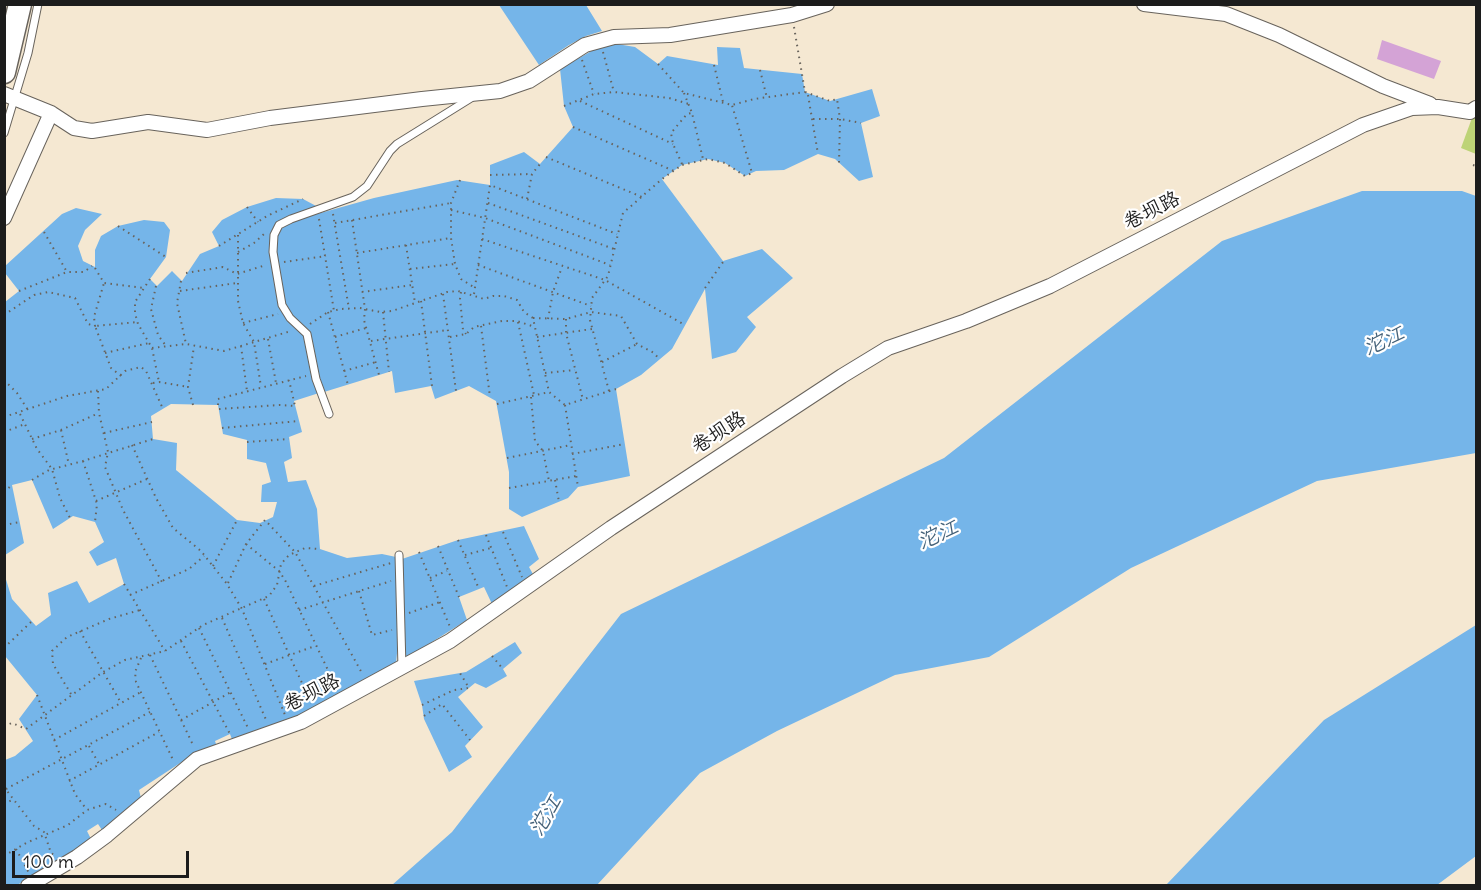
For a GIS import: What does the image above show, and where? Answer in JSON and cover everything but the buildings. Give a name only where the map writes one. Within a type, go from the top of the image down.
[{"type":"highway","points":[[4,72],[20,4]]},
{"type":"street","points":[[10,95],[51,113],[74,128],[92,131],[148,122],[207,130],[270,118],[501,91],[530,81],[585,45],[614,37],[670,35],[792,15],[827,4]]},
{"type":"street","points":[[1144,4],[1226,14],[1279,35],[1383,86],[1438,107]]},
{"type":"street","name":"卷坝路","points":[[31,884],[107,836],[200,758],[291,726],[450,641],[611,528],[888,348],[966,321],[1050,285],[1363,125],[1413,108],[1438,107],[1470,112],[1476,108]]},
{"type":"street","points":[[4,218],[51,113]]},
{"type":"lane","points":[[4,133],[10,95],[28,53],[38,4]]},
{"type":"lane","points":[[329,414],[314,373],[307,334],[282,305],[273,252],[274,236],[279,225],[353,197],[367,186],[397,144],[476,95]]},
{"type":"lane","points":[[399,558],[402,668]]},
{"type":"path","points":[[792,15],[818,154]]},
{"type":"path","points":[[602,48],[614,92]]},
{"type":"path","points":[[581,57],[594,94]]},
{"type":"path","points":[[658,64],[684,93],[692,113],[703,160]]},
{"type":"path","points":[[714,65],[723,102]]},
{"type":"path","points":[[760,70],[766,98]]},
{"type":"path","points":[[564,106],[594,94],[614,92],[669,98],[688,105]]},
{"type":"path","points":[[684,93],[732,105],[806,93],[830,101],[837,99],[840,119],[839,163]]},
{"type":"path","points":[[578,100],[673,144]]},
{"type":"path","points":[[609,391],[592,329],[591,306],[592,298],[608,276],[623,213],[682,165],[708,159],[725,163],[745,176],[752,173],[732,105]]},
{"type":"path","points":[[682,165],[671,133],[687,114],[692,113]]},
{"type":"path","points":[[812,119],[840,119],[861,123]]},
{"type":"path","points":[[573,127],[674,171]]},
{"type":"path","points":[[546,157],[642,196]]},
{"type":"path","points":[[527,199],[532,174],[540,164]]},
{"type":"path","points":[[490,175],[532,174]]},
{"type":"path","points":[[460,180],[451,203],[451,238],[455,264],[461,279],[475,288]]},
{"type":"path","points":[[474,295],[490,185],[617,234]]},
{"type":"path","points":[[219,246],[258,222],[303,199]]},
{"type":"path","points":[[335,223],[451,203]]},
{"type":"path","points":[[488,203],[614,249]]},
{"type":"path","points":[[331,206],[350,309]]},
{"type":"path","points":[[247,207],[258,222]]},
{"type":"path","points":[[451,210],[485,219],[610,264]]},
{"type":"path","points":[[319,214],[334,311]]},
{"type":"path","points":[[352,220],[365,309],[364,320],[379,375]]},
{"type":"path","points":[[238,252],[279,225]]},
{"type":"path","points":[[118,226],[165,257]]},
{"type":"path","points":[[44,232],[67,273]]},
{"type":"path","points":[[238,235],[238,301],[243,323],[254,342],[261,387]]},
{"type":"path","points":[[357,253],[451,238]]},
{"type":"path","points":[[482,239],[605,280],[685,325]]},
{"type":"path","points":[[406,245],[415,303]]},
{"type":"path","points":[[186,273],[223,267],[237,274],[275,263],[326,256]]},
{"type":"path","points":[[705,288],[723,261]]},
{"type":"path","points":[[410,270],[455,264]]},
{"type":"path","points":[[478,265],[591,306]]},
{"type":"path","points":[[548,319],[553,292],[562,266]]},
{"type":"path","points":[[19,291],[67,273],[84,272],[93,267],[104,283],[144,288]]},
{"type":"path","points":[[150,279],[135,302],[135,313],[152,348],[159,382]]},
{"type":"path","points":[[181,281],[177,303],[186,344]]},
{"type":"path","points":[[104,283],[94,318],[94,326],[111,368],[121,376]]},
{"type":"path","points":[[179,291],[237,283]]},
{"type":"path","points":[[362,292],[412,285]]},
{"type":"path","points":[[156,286],[152,309],[158,335],[166,346]]},
{"type":"path","points":[[4,315],[34,295],[48,292],[75,298],[88,324],[94,326],[138,322]]},
{"type":"path","points":[[152,348],[186,344],[224,351],[301,328],[328,312],[350,309],[392,311],[443,294],[461,292],[484,299],[504,296],[518,300],[524,312],[533,318],[566,319],[591,312],[621,316],[637,344],[654,353],[660,360]]},
{"type":"path","points":[[461,292],[463,330],[466,334]]},
{"type":"path","points":[[443,294],[456,391]]},
{"type":"path","points":[[421,301],[432,386]]},
{"type":"path","points":[[243,323],[286,312]]},
{"type":"path","points":[[328,312],[348,385]]},
{"type":"path","points":[[383,312],[389,372]]},
{"type":"path","points":[[533,318],[549,392],[565,405],[578,487]]},
{"type":"path","points":[[566,319],[566,333],[583,400]]},
{"type":"path","points":[[449,337],[466,334],[474,327],[502,321],[518,321],[535,327]]},
{"type":"path","points":[[518,321],[532,396],[535,441],[543,451],[549,480]]},
{"type":"path","points":[[481,326],[490,397]]},
{"type":"path","points":[[335,337],[366,328]]},
{"type":"path","points":[[537,337],[592,329]]},
{"type":"path","points":[[370,341],[448,330]]},
{"type":"path","points":[[268,338],[276,383]]},
{"type":"path","points":[[105,353],[149,343]]},
{"type":"path","points":[[601,362],[637,344]]},
{"type":"path","points":[[193,405],[189,387],[194,346]]},
{"type":"path","points":[[241,346],[247,391]]},
{"type":"path","points":[[344,371],[376,362]]},
{"type":"path","points":[[4,417],[68,396],[106,389],[125,371],[141,367],[146,371],[163,409]]},
{"type":"path","points":[[545,373],[575,370]]},
{"type":"path","points":[[289,380],[295,406],[218,407],[218,399],[314,373]]},
{"type":"path","points":[[4,380],[17,393],[28,410]]},
{"type":"path","points":[[152,383],[189,387]]},
{"type":"path","points":[[565,405],[616,389]]},
{"type":"path","points":[[98,391],[99,413],[108,452],[105,467],[123,510],[162,582]]},
{"type":"path","points":[[497,404],[549,392]]},
{"type":"path","points":[[19,413],[37,449],[52,469],[60,498],[70,518]]},
{"type":"path","points":[[32,439],[61,430],[99,413]]},
{"type":"path","points":[[222,428],[299,421]]},
{"type":"path","points":[[104,434],[152,422]]},
{"type":"path","points":[[4,432],[25,424]]},
{"type":"path","points":[[61,430],[69,465]]},
{"type":"path","points":[[32,480],[52,469],[153,439]]},
{"type":"path","points":[[247,442],[289,439]]},
{"type":"path","points":[[572,454],[625,444]]},
{"type":"path","points":[[132,445],[173,528],[213,566],[242,609],[291,726]]},
{"type":"path","points":[[507,458],[571,445]]},
{"type":"path","points":[[83,461],[96,501],[94,522]]},
{"type":"path","points":[[509,488],[576,476]]},
{"type":"path","points":[[96,501],[147,479]]},
{"type":"path","points":[[555,480],[559,502]]},
{"type":"path","points":[[4,492],[12,485]]},
{"type":"path","points":[[213,566],[237,520]]},
{"type":"path","points":[[227,584],[246,544],[265,520],[296,552],[369,686]]},
{"type":"path","points":[[4,525],[20,522]]},
{"type":"path","points":[[503,531],[524,582]]},
{"type":"path","points":[[486,535],[509,592]]},
{"type":"path","points":[[458,540],[479,589]]},
{"type":"path","points":[[246,544],[279,571],[342,700]]},
{"type":"path","points":[[438,546],[459,597]]},
{"type":"path","points":[[4,726],[12,723],[26,729],[103,672],[125,660],[165,651],[200,628],[264,599],[277,585],[281,564],[289,555],[305,548],[320,549]]},
{"type":"path","points":[[465,555],[491,548]]},
{"type":"path","points":[[419,552],[451,630]]},
{"type":"path","points":[[130,595],[189,569],[204,556]]},
{"type":"path","points":[[314,586],[399,558]]},
{"type":"path","points":[[430,578],[448,571]]},
{"type":"path","points":[[299,610],[399,579]]},
{"type":"path","points":[[124,584],[165,651]]},
{"type":"path","points":[[359,591],[372,635],[401,628]]},
{"type":"path","points":[[264,599],[316,714]]},
{"type":"path","points":[[400,616],[440,603]]},
{"type":"path","points":[[71,694],[53,664],[52,651],[67,637],[110,619],[140,610]]},
{"type":"path","points":[[222,618],[271,733]]},
{"type":"path","points":[[4,648],[32,621]]},
{"type":"path","points":[[200,628],[254,739]]},
{"type":"path","points":[[80,631],[121,704]]},
{"type":"path","points":[[181,641],[230,734],[234,746]]},
{"type":"path","points":[[265,664],[316,645]]},
{"type":"path","points":[[150,655],[200,758]]},
{"type":"path","points":[[492,656],[503,669]]},
{"type":"path","points":[[141,658],[135,672],[136,682],[176,766],[182,772]]},
{"type":"path","points":[[422,705],[454,690],[469,688],[460,673]]},
{"type":"path","points":[[54,740],[141,692]]},
{"type":"path","points":[[181,720],[231,692]]},
{"type":"path","points":[[37,695],[46,714],[69,781],[87,810]]},
{"type":"path","points":[[424,716],[442,704],[470,740]]},
{"type":"path","points":[[56,857],[51,853],[44,832],[34,826],[5,788],[150,712]]},
{"type":"path","points":[[69,781],[159,731]]},
{"type":"path","points":[[89,745],[99,764]]},
{"type":"path","points":[[4,804],[14,799]]},
{"type":"path","points":[[4,856],[68,825],[87,810],[106,804],[123,815]]},
{"type":"path","points":[[16,849],[31,884]]},
{"type":"green space","points":[[1476,107],[1476,154],[1461,148]]},
{"type":"water","points":[[499,5],[586,5],[602,31],[569,45],[539,65]]},
{"type":"water","points":[[617,44],[635,47],[658,64],[667,56],[718,65],[717,47],[740,48],[744,68],[802,74],[805,92],[830,101],[872,89],[880,116],[861,123],[873,177],[859,181],[835,159],[818,154],[784,170],[756,171],[745,176],[725,163],[708,159],[682,165],[662,179],[723,261],[762,249],[793,278],[747,317],[756,327],[736,352],[712,359],[705,289],[672,349],[641,375],[616,389],[630,476],[578,487],[568,498],[522,517],[509,509],[509,472],[496,401],[469,386],[435,399],[431,386],[395,393],[392,371],[324,392],[312,359],[310,331],[290,314],[284,302],[276,251],[277,237],[281,229],[292,221],[374,198],[457,180],[490,185],[490,165],[524,152],[540,164],[573,127],[564,106],[560,69],[595,49]]},
{"type":"water","name":"沱江","points":[[1362,191],[1462,191],[1476,196],[1476,453],[1317,481],[1131,568],[989,657],[895,675],[777,731],[700,773],[597,885],[392,885],[452,832],[621,614],[944,458],[1222,241]]},
{"type":"water","points":[[276,198],[303,199],[318,207],[277,223],[272,235],[279,306],[304,334],[312,379],[319,393],[294,401],[302,432],[289,437],[292,458],[284,462],[288,482],[306,480],[317,509],[320,549],[347,558],[382,554],[396,557],[399,631],[396,664],[297,717],[233,742],[230,734],[215,741],[217,747],[197,752],[139,790],[141,798],[104,833],[98,824],[87,831],[92,841],[83,849],[17,885],[5,885],[5,760],[15,756],[33,741],[19,719],[37,695],[5,656],[4,573],[12,599],[36,626],[51,615],[48,593],[77,581],[89,603],[124,584],[116,558],[97,566],[89,552],[104,542],[95,522],[73,516],[53,529],[32,480],[12,485],[24,543],[5,555],[5,302],[19,291],[5,273],[5,266],[62,214],[76,208],[102,214],[85,230],[78,246],[83,261],[95,267],[95,250],[101,236],[118,226],[144,220],[164,222],[170,230],[166,257],[150,279],[157,286],[172,271],[182,281],[200,254],[219,246],[212,232],[222,220],[247,207]],"holes":[[[171,404],[218,405],[223,434],[247,440],[247,459],[266,463],[271,482],[262,485],[261,502],[277,502],[273,517],[260,523],[237,520],[176,470],[177,443],[153,439],[151,416]]]},
{"type":"water","points":[[524,526],[539,559],[529,567],[534,576],[492,604],[484,587],[459,597],[467,620],[405,659],[402,559],[458,540]]},
{"type":"water","points":[[1476,625],[1476,856],[1437,885],[1166,885],[1324,720]]},
{"type":"water","points":[[515,642],[522,653],[503,669],[507,676],[486,688],[475,683],[458,697],[483,727],[465,746],[472,757],[449,772],[424,719],[414,681],[466,672]]}]
